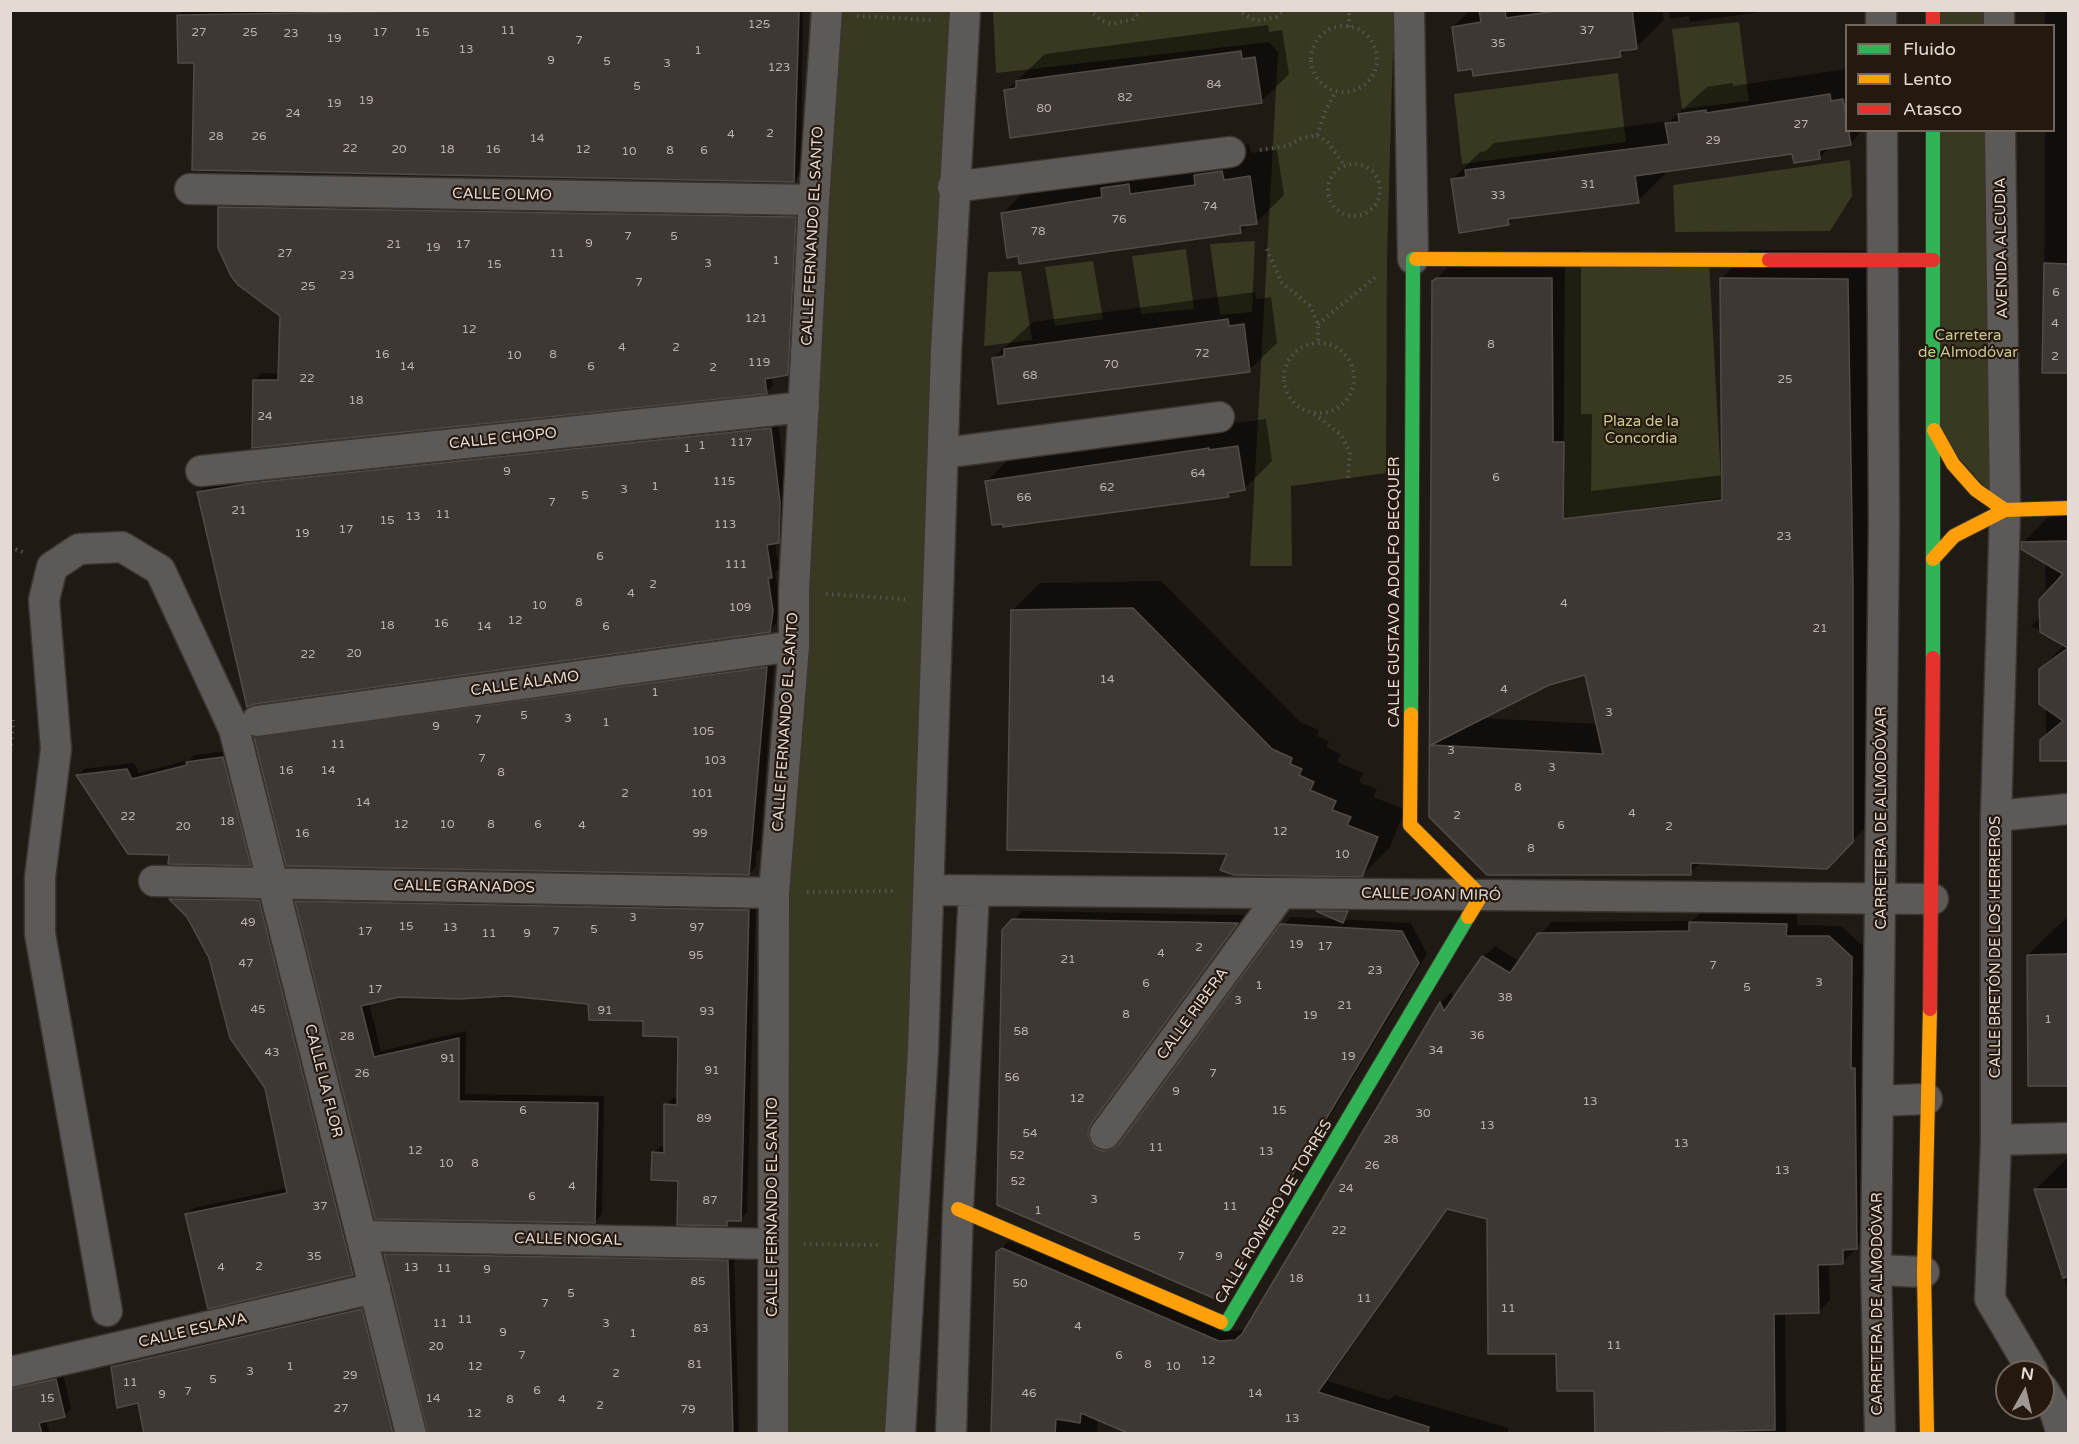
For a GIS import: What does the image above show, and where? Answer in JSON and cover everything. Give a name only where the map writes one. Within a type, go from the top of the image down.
[{"type":"street","points":[[1409,10],[1413,259],[1933,260]]},
{"type":"street","name":"CALLE FERNANDO EL SANTO","points":[[773,1434],[774,893],[794,646],[794,591],[814,200],[827,13]]},
{"type":"street","points":[[900,1434],[923,1050],[954,187],[964,16]]},
{"type":"street","name":"CARRETERA DE ALMODÓVAR","points":[[1880,1434],[1876,1270],[1881,899],[1882,132]]},
{"type":"street","points":[[1927,1434],[1924,1272],[1933,899],[1933,132]]},
{"type":"street","name":"AVENIDA ALCUDIA","points":[[2000,132],[2004,510]]},
{"type":"street","points":[[954,187],[1230,152]]},
{"type":"street","name":"CALLE OLMO","points":[[190,189],[814,200]]},
{"type":"street","name":"CALLE GUSTAVO ADOLFO BECQUER","points":[[1413,259],[1410,825],[1481,896]]},
{"type":"street","name":"CALLE CHOPO","points":[[201,471],[804,407]]},
{"type":"street","points":[[944,453],[1219,417]]},
{"type":"street","points":[[1934,430],[1953,464],[1976,490],[2004,510]]},
{"type":"street","points":[[1933,559],[1954,536],[2004,510],[2068,508]]},
{"type":"street","name":"CALLE BRETÓN DE LOS HERREROS","points":[[2004,510],[1996,816],[1996,1140],[1990,1299],[2026,1360]]},
{"type":"street","name":"CALLE LA FLOR","points":[[107,1311],[39,934],[40,878],[56,749],[44,600],[52,567],[79,549],[122,547],[160,570],[245,725],[272,883],[363,1236],[411,1434]]},
{"type":"street","name":"CALLE ÁLAMO","points":[[245,725],[794,646]]},
{"type":"street","points":[[1996,816],[2068,809]]},
{"type":"street","name":"CALLE GRANADOS","points":[[154,880],[774,893]]},
{"type":"street","name":"CALLE JOAN MIRÓ","points":[[929,890],[1933,899]]},
{"type":"street","points":[[951,1434],[958,1209],[974,891]]},
{"type":"street","name":"CALLE RIBERA","points":[[1105,1134],[1281,894]]},
{"type":"street","name":"CALLE ROMERO DE TORRES","points":[[958,1209],[1226,1324],[1481,896]]},
{"type":"street","points":[[1879,1101],[1927,1099]]},
{"type":"street","points":[[1996,1140],[2068,1138]]},
{"type":"street","name":"CALLE NOGAL","points":[[363,1236],[773,1244]]},
{"type":"street","points":[[1876,1270],[1924,1272]]},
{"type":"street","name":"CALLE ESLAVA","points":[[10,1372],[375,1288]]},
{"type":"street","points":[[2055,1412],[2062,1434]]},
{"type":"path","points":[[1089,10],[1102,21],[1113,24],[1133,19],[1142,10]]},
{"type":"path","points":[[1237,10],[1256,21],[1276,17],[1284,10]]},
{"type":"path","points":[[1349,10],[1349,27]]},
{"type":"path","points":[[827,13],[964,16]]},
{"type":"path","points":[[1338,27],[1349,27],[1368,36],[1377,55],[1377,66],[1373,76],[1357,90],[1336,91],[1318,79],[1311,58],[1319,38],[1338,27]]},
{"type":"path","points":[[1317,135],[1336,91]]},
{"type":"path","points":[[1230,152],[1272,149],[1317,135]]},
{"type":"path","points":[[1317,135],[1328,143],[1345,166]]},
{"type":"path","points":[[1354,164],[1370,168],[1380,182],[1381,190],[1376,206],[1361,216],[1343,214],[1331,202],[1329,184],[1338,169],[1345,166],[1354,164]]},
{"type":"path","points":[[1267,249],[1281,282],[1310,306],[1318,324],[1318,342]]},
{"type":"path","points":[[1318,324],[1364,288],[1383,266]]},
{"type":"path","points":[[1312,413],[1325,413],[1336,409],[1346,401],[1355,380],[1354,368],[1348,357],[1339,348],[1318,342],[1296,350],[1289,359],[1283,381],[1292,402],[1312,413],[1341,435],[1350,452],[1348,478]]},
{"type":"path","points":[[794,591],[939,602]]},
{"type":"path","points":[[10,757],[13,720]]},
{"type":"path","points":[[774,893],[929,890]]},
{"type":"path","points":[[773,1244],[912,1246]]},
{"type":"green space","points":[[810,11],[965,11],[897,1433],[773,1434],[774,893]]},
{"type":"green space","points":[[993,11],[1394,11],[1387,257],[1386,473],[1291,486],[1292,566],[1250,566],[1278,52],[1269,42],[996,73]]},
{"type":"green space","points":[[1933,11],[1999,11],[1999,24],[1933,24]]},
{"type":"green space","points":[[1739,22],[1749,101],[1682,109],[1672,29]]},
{"type":"green space","points":[[1618,73],[1626,142],[1462,164],[1454,94]]},
{"type":"green space","name":"Carretera de Almodóvar","points":[[1933,132],[2000,132],[2005,510],[1934,430]]},
{"type":"green space","points":[[1850,160],[1852,196],[1830,231],[1675,232],[1673,185]]},
{"type":"green space","points":[[1255,241],[1252,312],[1220,315],[1210,244]]},
{"type":"green space","points":[[1186,249],[1194,309],[1141,314],[1132,256]]},
{"type":"green space","name":"Plaza de la Concordia","points":[[1565,259],[1709,261],[1722,498],[1563,519]]},
{"type":"green space","points":[[1093,261],[1103,319],[1055,326],[1045,267]]},
{"type":"green space","points":[[1021,271],[1032,340],[984,346],[988,272]]},
{"type":"building","points":[[490,10],[799,10],[794,182],[192,170],[194,63],[178,63],[177,15]]},
{"type":"building","points":[[1479,10],[1505,10],[1506,18],[1564,10],[1632,10],[1637,49],[1620,51],[1621,57],[1473,76],[1472,69],[1458,71],[1452,27],[1481,22]]},
{"type":"building","points":[[1241,51],[1242,59],[1255,57],[1262,103],[1010,138],[1004,90],[1016,88],[1016,81]]},
{"type":"building","points":[[1830,94],[1831,101],[1843,99],[1845,132],[1849,132],[1851,145],[1819,150],[1820,159],[1794,163],[1792,154],[1635,176],[1639,203],[1508,219],[1509,225],[1459,233],[1451,179],[1466,177],[1465,170],[1669,144],[1665,123],[1679,122],[1678,114],[1706,110],[1706,113]]},
{"type":"building","points":[[1222,171],[1224,180],[1250,176],[1257,224],[1240,226],[1241,233],[1019,264],[1018,256],[1007,258],[1001,213],[1102,197],[1101,188],[1129,184],[1130,194],[1195,185],[1194,175]]},
{"type":"building","points":[[218,207],[796,217],[788,375],[765,379],[767,394],[252,448],[253,380],[278,380],[280,316],[238,285],[231,276],[218,248]]},
{"type":"building","points":[[2044,263],[2068,264],[2068,373],[2042,373]]},
{"type":"building","points":[[1437,278],[1552,278],[1553,442],[1564,442],[1563,519],[1722,500],[1720,278],[1848,279],[1853,586],[1853,842],[1827,869],[1691,863],[1691,875],[1487,875],[1429,817],[1432,281]],"holes":[[[1585,675],[1603,754],[1431,745],[1549,685]]]},
{"type":"building","points":[[1228,319],[1229,326],[1244,324],[1250,372],[998,404],[992,358],[1004,356],[1004,349]]},
{"type":"building","points":[[771,428],[780,502],[779,543],[767,545],[772,578],[768,578],[773,611],[770,632],[255,704],[247,707],[197,492],[251,483]]},
{"type":"building","points":[[1238,446],[1245,490],[1228,493],[1229,497],[1003,527],[1003,524],[992,525],[985,481],[1209,448],[1209,450]]},
{"type":"building","points":[[2068,541],[2068,648],[2040,632],[2039,600],[2063,574],[2021,549],[2021,542]]},
{"type":"building","points":[[1133,608],[1272,749],[1292,758],[1290,764],[1302,769],[1299,775],[1314,782],[1310,790],[1336,801],[1332,810],[1351,817],[1347,825],[1378,837],[1362,877],[1234,875],[1220,870],[1227,854],[1007,850],[1011,610]]},
{"type":"building","points":[[2068,648],[2068,761],[2040,761],[2040,740],[2063,721],[2039,704],[2039,669]]},
{"type":"building","points":[[767,667],[749,875],[286,866],[254,737]]},
{"type":"building","points":[[223,757],[251,866],[168,864],[169,855],[128,854],[76,775],[127,769],[132,779],[187,765],[186,762]]},
{"type":"building","points":[[169,899],[259,900],[353,1275],[208,1309],[185,1214],[287,1193],[265,1088],[230,1038],[209,958],[187,917]]},
{"type":"building","points":[[295,901],[749,910],[741,1221],[727,1221],[727,1226],[677,1225],[678,1181],[651,1180],[652,1152],[664,1153],[664,1104],[677,1105],[678,1037],[643,1036],[643,1021],[589,1020],[588,1004],[508,996],[459,999],[399,997],[361,1006],[374,1057],[459,1038],[459,1101],[598,1103],[595,1223],[375,1219]]},
{"type":"building","points":[[1316,911],[1348,911],[1343,923]]},
{"type":"building","points":[[1012,919],[1238,923],[1091,1124],[1088,1133],[1090,1141],[1095,1148],[1104,1151],[1119,1144],[1280,924],[1402,931],[1419,963],[1218,1300],[997,1205],[1002,930]]},
{"type":"building","points":[[1689,922],[1787,924],[1786,936],[1829,936],[1852,957],[1851,1068],[1855,1068],[1857,1249],[1843,1250],[1843,1264],[1818,1265],[1819,1313],[1774,1314],[1775,1430],[1595,1434],[1594,1391],[1557,1391],[1556,1354],[1488,1354],[1487,1219],[1447,1209],[1318,1392],[1429,1427],[1428,1434],[1130,1434],[1081,1413],[1080,1423],[1056,1419],[1055,1434],[991,1434],[996,1252],[1002,1248],[1219,1341],[1235,1340],[1242,1334],[1440,1002],[1444,1011],[1482,956],[1510,973],[1538,933],[1689,931]]},
{"type":"building","points":[[2068,954],[2068,1086],[2028,1086],[2027,955]]},
{"type":"building","points":[[2034,1189],[2068,1189],[2068,1277],[2063,1278]]},
{"type":"building","points":[[384,1254],[728,1260],[733,1434],[428,1434]]},
{"type":"building","points":[[362,1309],[393,1434],[144,1434],[138,1403],[117,1408],[111,1367]]},
{"type":"building","points":[[56,1379],[65,1417],[39,1423],[42,1434],[10,1434],[10,1389]]},
{"type":"traffic: fast","points":[[1933,132],[1933,658]]},
{"type":"traffic: fast","points":[[1411,714],[1413,259],[1416,259]]},
{"type":"traffic: fast","points":[[1221,1322],[1226,1324],[1468,917]]},
{"type":"traffic: slow","points":[[1416,259],[1769,260]]},
{"type":"traffic: slow","points":[[1934,430],[1953,464],[1976,490],[2005,510]]},
{"type":"traffic: slow","points":[[1933,559],[1954,536],[2005,510],[2068,508]]},
{"type":"traffic: slow","points":[[1411,714],[1410,825],[1481,896],[1468,917]]},
{"type":"traffic: slow","points":[[1927,1434],[1924,1272],[1930,1009]]},
{"type":"traffic: slow","points":[[958,1209],[1221,1322]]},
{"type":"traffic: jam","points":[[1933,10],[1933,24]]},
{"type":"traffic: jam","points":[[1769,260],[1933,260]]},
{"type":"traffic: jam","points":[[1930,1009],[1933,658]]}]
